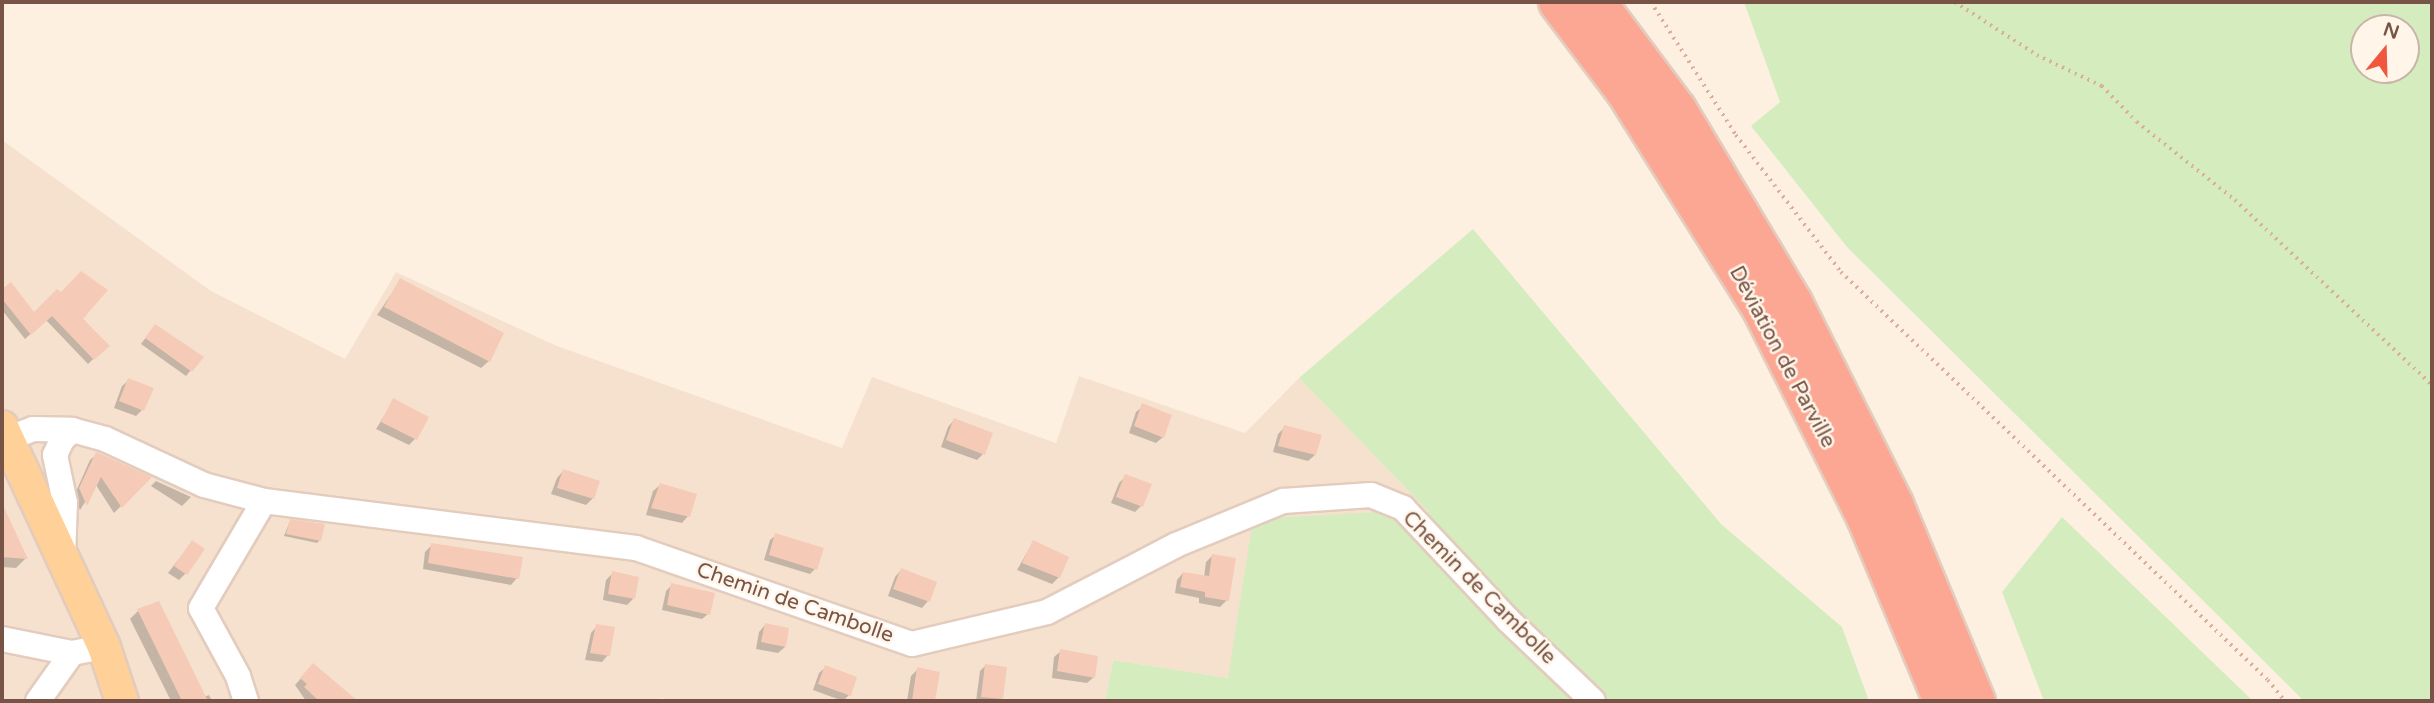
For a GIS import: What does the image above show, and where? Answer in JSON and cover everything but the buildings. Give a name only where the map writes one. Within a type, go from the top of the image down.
[{"type":"highway","name":"Déviation de Parville","points":[[1557,2],[1625,92],[1761,309],[1865,517],[1942,701]]},
{"type":"highway","name":"Déviation de Parville","points":[[1597,2],[1677,109],[1793,302],[1894,504],[1976,701]]},
{"type":"main road","points":[[4,433],[104,647],[122,701]]},
{"type":"main road","points":[[104,647],[145,701]]},
{"type":"street","name":"Chemin de Cambolle","points":[[4,433],[33,429],[72,430],[105,439],[204,485],[264,501],[636,548],[912,644],[1048,612],[1176,545],[1283,502],[1371,495],[1403,508],[1508,620],[1593,701]]},
{"type":"street","points":[[63,558],[65,503],[55,455],[62,440],[72,430]]},
{"type":"street","points":[[246,701],[238,676],[201,608],[264,501]]},
{"type":"street","points":[[3,644],[72,653],[104,647]]},
{"type":"street","points":[[38,701],[72,653]]},
{"type":"path","points":[[1651,2],[1736,135],[1842,272],[2268,680],[2285,701]]},
{"type":"path","points":[[1955,2],[2037,55],[2102,86],[2137,122],[2235,200],[2432,385]]},
{"type":"shaded area","points":[[2,140],[211,291],[345,359],[396,272],[557,346],[842,448],[872,377],[1056,443],[1079,376],[1245,433],[1299,378],[1428,511],[1414,534],[1228,678],[1113,660],[1105,701],[668,701],[662,698],[658,701],[2,701]]},
{"type":"green space","points":[[1744,2],[2432,2],[2432,701],[2304,701],[1847,247],[1751,126],[1780,102]]},
{"type":"green space","points":[[1473,229],[1721,524],[1842,627],[1869,701],[1105,701],[1113,660],[1228,678],[1253,519],[1379,512],[1415,533],[1428,511],[1299,378]]},
{"type":"green space","points":[[2062,517],[2253,701],[2044,701],[2002,592]]}]
